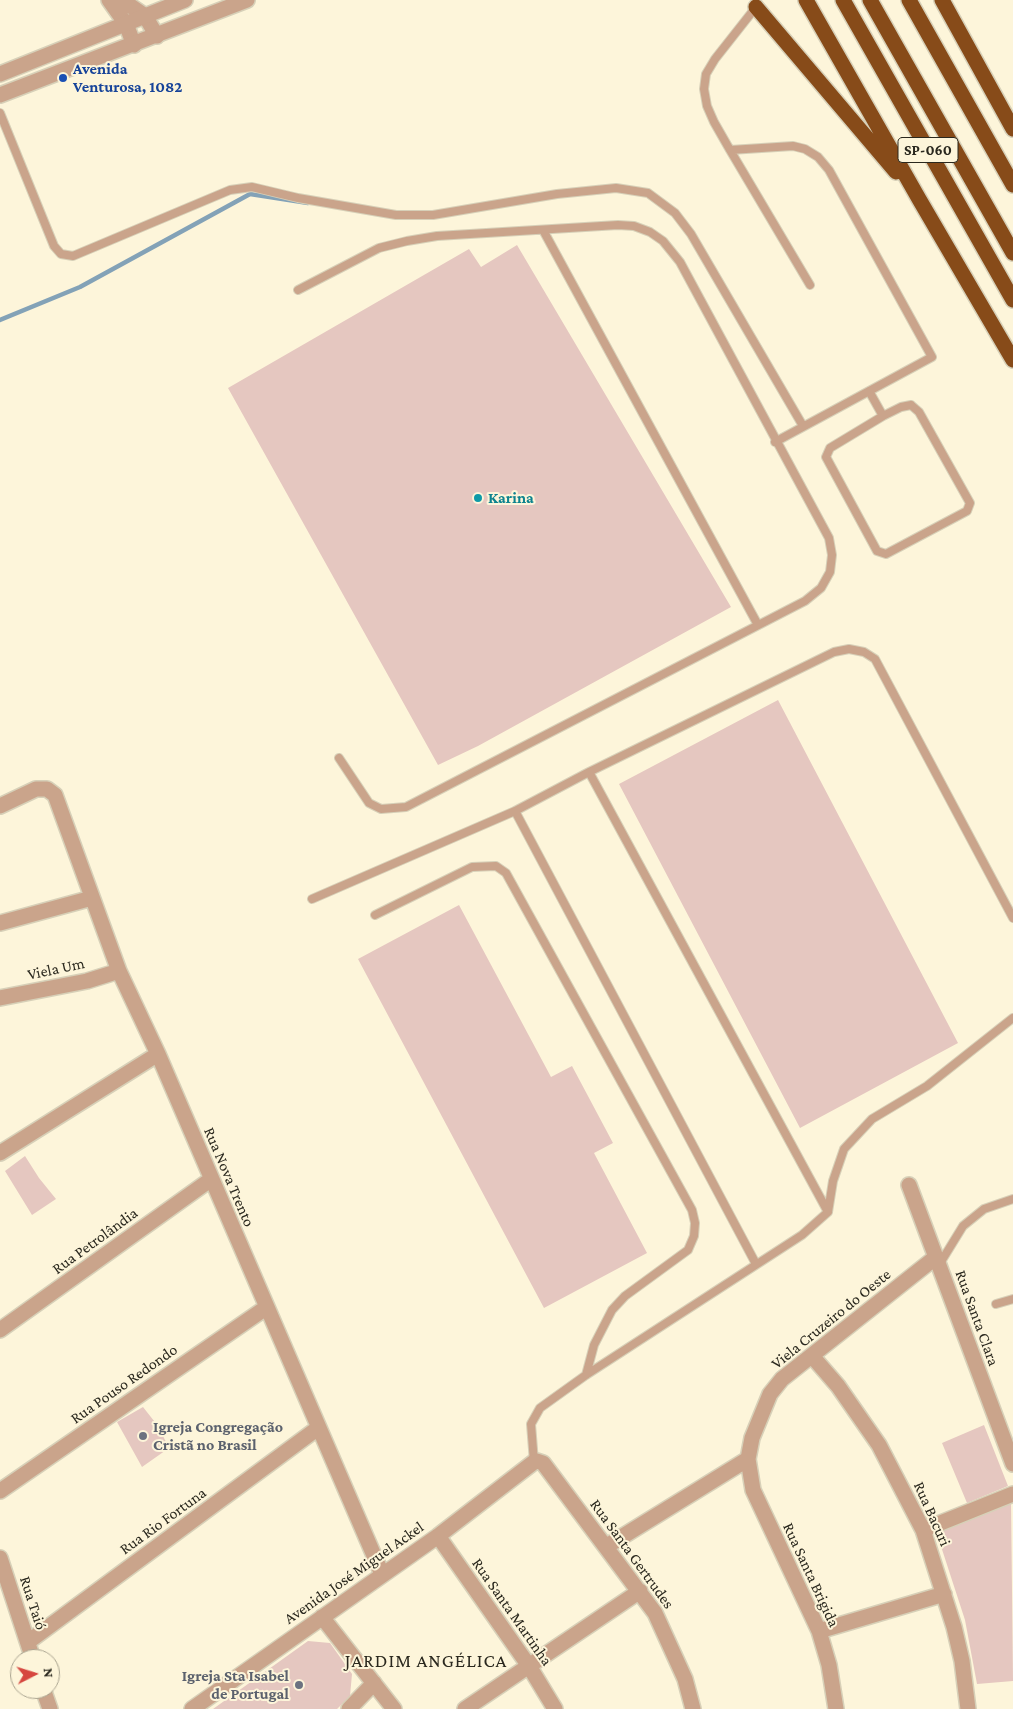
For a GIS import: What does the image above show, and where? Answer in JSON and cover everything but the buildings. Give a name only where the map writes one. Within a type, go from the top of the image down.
[{"type":"highway","name":"SP-060","points":[[806,0],[1013,360]]},
{"type":"highway","name":"SP-060","points":[[843,0],[1013,300]]},
{"type":"highway","name":"SP-060","points":[[870,0],[1013,253]]},
{"type":"highway","points":[[909,0],[1013,185]]},
{"type":"highway","points":[[942,0],[1013,129]]},
{"type":"highway","points":[[756,7],[919,199]]},
{"type":"street","points":[[109,0],[126,24],[134,45]]},
{"type":"street","points":[[122,0],[145,16],[157,36]]},
{"type":"street","points":[[0,74],[185,0]]},
{"type":"street","points":[[0,95],[247,0]]},
{"type":"street","name":"Rua Nova Trento","points":[[0,806],[36,789],[47,789],[52,792],[120,971],[158,1054],[210,1180],[382,1574]]},
{"type":"street","points":[[0,923],[92,898]]},
{"type":"street","name":"Viela Um","points":[[0,998],[87,981],[120,971]]},
{"type":"street","points":[[0,1153],[158,1054]]},
{"type":"street","name":"Rua Petrolândia","points":[[0,1330],[210,1180]]},
{"type":"street","name":"Rua Santa Clara","points":[[908,1184],[1013,1464]]},
{"type":"street","name":"Viela Cruzeiro do Oeste","points":[[748,1459],[760,1414],[770,1394],[782,1379],[937,1261]]},
{"type":"street","name":"Rua Pouso Redondo","points":[[0,1491],[267,1307]]},
{"type":"street","name":"Rua Bacuri","points":[[812,1356],[838,1386],[879,1445],[923,1530],[944,1594],[962,1661],[968,1709]]},
{"type":"street","name":"Rua Rio Fortuna","points":[[28,1642],[318,1428]]},
{"type":"street","points":[[607,1546],[748,1459]]},
{"type":"street","name":"Rua Santa Brigida","points":[[748,1459],[749,1475],[758,1506],[819,1631],[829,1665],[836,1709]]},
{"type":"street","name":"Avenida José Miguel Ackel","points":[[192,1709],[438,1536],[534,1462]]},
{"type":"street","name":"Rua Santa Gertrudes","points":[[534,1462],[543,1463],[607,1546],[655,1613],[671,1644],[693,1709]]},
{"type":"street","points":[[923,1530],[1013,1494]]},
{"type":"street","name":"Rua Santa Martinha","points":[[438,1536],[529,1666],[555,1709]]},
{"type":"street","name":"Rua Taió","points":[[0,1558],[30,1649]]},
{"type":"street","points":[[465,1709],[640,1591]]},
{"type":"street","points":[[819,1631],[944,1594]]},
{"type":"street","points":[[322,1617],[394,1709]]},
{"type":"street","points":[[349,1709],[374,1684]]},
{"type":"lane","points":[[756,7],[715,59],[706,74],[704,88],[707,106],[730,150],[810,286]]},
{"type":"lane","points":[[0,113],[54,246],[61,254],[74,256],[230,190],[252,187],[298,198],[396,215],[433,216],[557,194],[616,188],[648,194],[675,213],[691,234],[803,426]]},
{"type":"lane","points":[[730,150],[793,146],[805,149],[818,157],[829,170],[932,356],[775,442]]},
{"type":"lane","points":[[298,290],[379,248],[437,236],[618,225],[634,226],[650,232],[663,242],[680,262],[775,442],[829,538],[832,556],[830,572],[821,588],[806,600],[406,807],[381,809],[369,803],[339,758]]},
{"type":"lane","points":[[543,230],[758,625]]},
{"type":"lane","points":[[869,391],[883,416]]},
{"type":"lane","points":[[911,405],[919,412],[970,504],[967,511],[886,554],[877,551],[826,457],[830,448],[883,416],[901,406],[911,405]]},
{"type":"lane","points":[[312,899],[515,811],[589,772],[834,652],[849,649],[864,652],[876,659],[1013,918]]},
{"type":"lane","points":[[589,772],[828,1212]]},
{"type":"lane","points":[[515,811],[756,1264]]},
{"type":"lane","points":[[375,915],[472,867],[496,866],[506,873],[692,1210],[695,1223],[694,1236],[688,1250],[625,1296],[612,1310],[594,1344],[586,1375]]},
{"type":"lane","points":[[534,1462],[531,1424],[540,1408],[586,1375],[802,1235],[828,1212],[834,1181],[844,1149],[872,1119],[927,1086],[1013,1018]]},
{"type":"lane","points":[[937,1261],[963,1226],[984,1209],[1013,1199]]},
{"type":"lane","points":[[996,1304],[1013,1299]]},
{"type":"waterway","points":[[0,320],[80,287],[250,194],[308,203]]},
{"type":"place","name":"Avenida Venturosa, 1082","points":[[63,78]]},
{"type":"place","name":"Karina","points":[[478,498]]},
{"type":"place","name":"Igreja Congregação Cristã no Brasil","points":[[143,1436]]},
{"type":"place","name":"Igreja Sta Isabel de Portugal","points":[[299,1685]]},
{"type":"district","name":"JARDIM ANGÉLICA","points":[[426,1661]]}]
